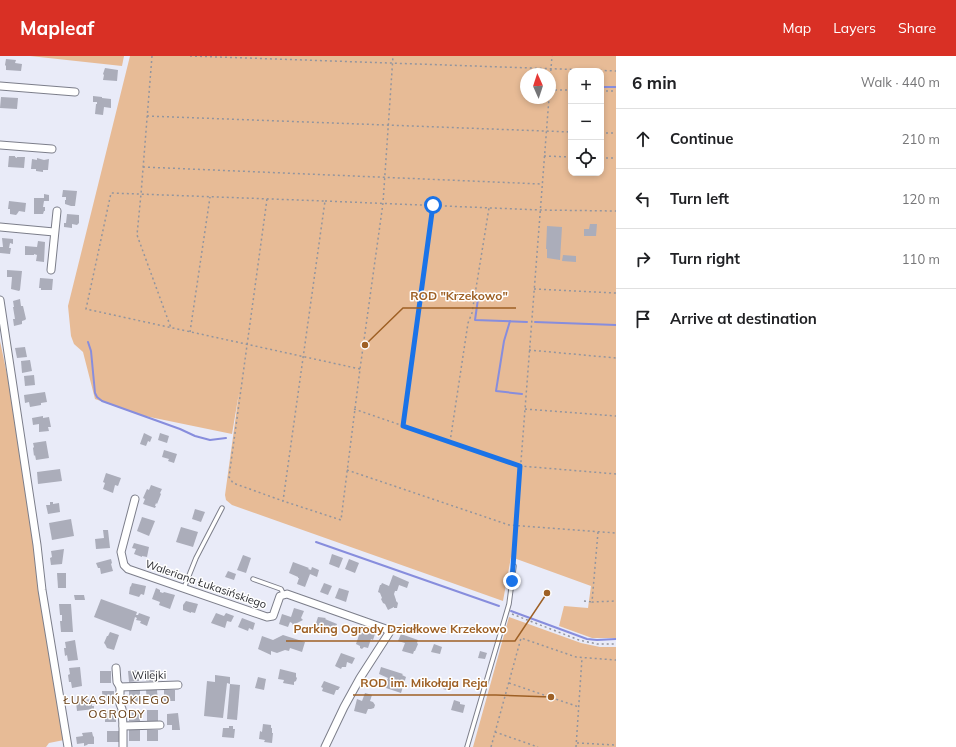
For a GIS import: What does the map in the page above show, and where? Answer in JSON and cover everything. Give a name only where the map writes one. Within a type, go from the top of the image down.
[{"type":"street","points":[[0,86],[75,92]]},
{"type":"street","points":[[0,145],[52,149]]},
{"type":"street","points":[[51,270],[57,211]]},
{"type":"street","points":[[0,227],[54,232]]},
{"type":"street","points":[[0,300],[37,545],[42,590],[68,747]]},
{"type":"street","name":"Waleriana Łukasińskiego","points":[[135,499],[121,552],[124,565],[128,569],[267,617],[273,616],[280,596],[287,594],[386,629],[389,633],[360,678],[325,747]]},
{"type":"street","name":"Wilejki","points":[[116,668],[117,682],[120,687],[120,704],[122,709],[123,747]]},
{"type":"street","name":"Wilejki","points":[[120,687],[178,685]]},
{"type":"street","points":[[123,726],[160,725]]},
{"type":"lane","points":[[184,588],[196,558],[222,508]]},
{"type":"lane","points":[[467,747],[507,612],[514,566]]},
{"type":"lane","points":[[253,579],[281,589],[284,595]]},
{"type":"path","points":[[152,56],[137,235],[171,328]]},
{"type":"path","points":[[190,56],[520,68]]},
{"type":"path","points":[[267,199],[229,477],[233,483],[341,520],[354,409],[382,203],[393,56]]},
{"type":"path","points":[[551,68],[552,56]]},
{"type":"path","points":[[556,69],[616,71]]},
{"type":"path","points":[[556,90],[568,90]]},
{"type":"path","points":[[604,91],[616,91]]},
{"type":"path","points":[[514,566],[520,466],[548,104]]},
{"type":"path","points":[[147,116],[568,132]]},
{"type":"path","points":[[604,133],[616,133]]},
{"type":"path","points":[[544,156],[568,157]]},
{"type":"path","points":[[604,158],[616,158]]},
{"type":"path","points":[[143,167],[542,184]]},
{"type":"path","points":[[360,368],[303,357],[86,309],[111,193],[540,210],[616,211]]},
{"type":"path","points":[[190,332],[210,197]]},
{"type":"path","points":[[283,501],[325,201]]},
{"type":"path","points":[[403,426],[433,205]]},
{"type":"path","points":[[450,442],[468,323],[472,313],[489,208]]},
{"type":"path","points":[[534,289],[616,292]]},
{"type":"path","points":[[529,350],[616,358]]},
{"type":"path","points":[[354,409],[520,466],[616,474]]},
{"type":"path","points":[[525,409],[616,416]]},
{"type":"path","points":[[347,470],[509,525],[616,533]]},
{"type":"path","points":[[592,602],[598,532]]},
{"type":"path","points":[[584,601],[616,601]]},
{"type":"path","points":[[507,612],[579,640],[597,644],[616,644]]},
{"type":"path","points":[[491,747],[521,638],[582,658],[616,660]]},
{"type":"path","points":[[576,747],[582,658]]},
{"type":"path","points":[[509,683],[579,707]]},
{"type":"path","points":[[495,732],[538,747]]},
{"type":"path","points":[[576,743],[616,745]]},
{"type":"shaded area","points":[[30,56],[124,56],[122,66]]},
{"type":"shaded area","points":[[130,56],[616,56],[616,638],[592,638],[559,626],[564,606],[588,608],[591,586],[511,557],[503,601],[232,505],[226,500],[225,495],[239,393],[232,434],[140,415],[95,399],[83,352],[74,344],[71,336],[68,306]]},
{"type":"shaded area","points":[[0,341],[8,379],[64,740],[49,743],[46,747],[0,747]]},
{"type":"shaded area","points":[[509,617],[581,643],[600,647],[616,647],[616,747],[473,747]]},
{"type":"building","points":[[6,59],[16,60],[15,63],[22,64],[21,71],[6,70]]},
{"type":"building","points":[[105,68],[118,70],[117,81],[103,80]]},
{"type":"building","points":[[93,96],[111,99],[111,108],[104,107],[103,115],[95,114],[97,102],[93,102]]},
{"type":"building","points":[[1,97],[18,98],[17,109],[0,108]]},
{"type":"building","points":[[9,156],[15,156],[17,158],[25,157],[24,168],[8,167]]},
{"type":"building","points":[[37,158],[44,160],[49,159],[48,170],[43,170],[43,172],[36,171],[36,169],[31,169],[32,159],[37,160]]},
{"type":"building","points":[[63,190],[77,191],[75,206],[65,204],[66,197],[62,197]]},
{"type":"building","points":[[44,194],[49,195],[49,201],[44,201],[43,207],[45,207],[45,211],[43,214],[34,214],[34,198],[44,198]]},
{"type":"building","points":[[9,201],[26,203],[25,212],[19,211],[16,215],[10,214],[10,209],[8,209]]},
{"type":"building","points":[[67,214],[79,215],[79,223],[77,225],[72,224],[72,228],[64,227]]},
{"type":"building","points":[[590,224],[597,224],[596,236],[584,236],[584,229],[589,229]]},
{"type":"building","points":[[547,226],[562,227],[560,260],[547,258]]},
{"type":"building","points":[[2,238],[13,239],[13,244],[10,243],[9,248],[11,248],[10,254],[0,253],[0,247],[3,247]]},
{"type":"building","points":[[38,241],[45,242],[44,262],[36,261],[37,255],[25,255],[25,246],[37,247]]},
{"type":"building","points":[[563,255],[576,256],[576,262],[562,261]]},
{"type":"building","points":[[7,270],[22,271],[19,291],[11,289],[12,277],[7,277]]},
{"type":"building","points":[[40,278],[53,279],[52,290],[41,290],[41,288],[39,288]]},
{"type":"building","points":[[20,299],[26,319],[22,321],[22,324],[14,326],[13,319],[15,319],[13,301]]},
{"type":"building","points":[[25,347],[27,357],[17,358],[15,348]]},
{"type":"building","points":[[30,360],[32,371],[22,373],[21,361]]},
{"type":"building","points":[[34,375],[35,385],[25,386],[24,376]]},
{"type":"building","points":[[45,392],[47,402],[30,407],[29,402],[25,403],[24,395]]},
{"type":"building","points":[[43,416],[43,418],[49,417],[51,427],[48,427],[49,431],[39,432],[39,424],[33,425],[32,418]]},
{"type":"building","points":[[144,433],[152,437],[146,446],[140,444]]},
{"type":"building","points":[[160,433],[169,436],[167,443],[158,440]]},
{"type":"building","points":[[46,441],[49,458],[36,460],[35,455],[34,456],[33,443]]},
{"type":"building","points":[[164,450],[177,454],[174,463],[168,461],[169,459],[162,457]]},
{"type":"building","points":[[60,469],[62,481],[38,484],[37,472]]},
{"type":"building","points":[[106,473],[121,478],[118,486],[115,485],[113,493],[103,489],[105,483],[103,482]]},
{"type":"building","points":[[151,485],[162,489],[155,508],[143,504],[145,499],[143,498],[147,489],[149,490]]},
{"type":"building","points":[[50,502],[53,502],[53,504],[59,503],[60,512],[48,514],[46,505],[50,505]]},
{"type":"building","points":[[195,509],[205,512],[201,522],[192,519]]},
{"type":"building","points":[[142,517],[155,521],[149,536],[137,531]]},
{"type":"building","points":[[71,519],[74,536],[52,540],[49,523]]},
{"type":"building","points":[[181,527],[198,532],[193,547],[176,542]]},
{"type":"building","points":[[103,530],[108,530],[110,548],[96,549],[95,539],[104,538]]},
{"type":"building","points":[[134,543],[149,547],[147,557],[134,554],[136,549],[132,548]]},
{"type":"building","points":[[64,549],[62,564],[51,565],[51,551]]},
{"type":"building","points":[[332,554],[343,558],[339,568],[329,564]]},
{"type":"building","points":[[243,555],[251,558],[246,573],[237,570]]},
{"type":"building","points":[[111,559],[113,571],[101,574],[100,568],[98,568],[96,563]]},
{"type":"building","points":[[349,559],[359,563],[355,573],[345,569]]},
{"type":"building","points":[[293,562],[311,570],[312,567],[319,570],[317,577],[310,574],[305,587],[297,584],[299,578],[289,573]]},
{"type":"building","points":[[228,571],[236,574],[234,580],[225,577]]},
{"type":"building","points":[[57,573],[66,573],[66,588],[58,588]]},
{"type":"building","points":[[393,575],[409,582],[407,588],[399,585],[394,594],[398,603],[397,608],[394,607],[388,610],[381,599],[380,593],[378,592],[382,583],[389,586]]},
{"type":"building","points":[[132,583],[146,586],[144,595],[141,594],[139,597],[129,594]]},
{"type":"building","points":[[324,583],[332,586],[328,595],[320,592]]},
{"type":"building","points":[[156,588],[160,590],[160,592],[175,595],[170,609],[159,605],[160,602],[152,599]]},
{"type":"building","points":[[339,588],[349,591],[346,602],[335,598]]},
{"type":"building","points":[[74,595],[84,595],[85,600],[75,600]]},
{"type":"building","points":[[101,599],[137,612],[136,615],[139,613],[150,617],[147,626],[140,623],[141,621],[136,620],[137,618],[135,617],[131,631],[94,617]]},
{"type":"building","points":[[186,601],[198,604],[195,613],[183,610],[183,605]]},
{"type":"building","points":[[59,604],[71,604],[73,632],[61,632],[60,621],[62,621],[62,615],[60,615]]},
{"type":"building","points":[[294,608],[304,611],[301,618],[303,620],[293,625],[290,622],[288,627],[279,624],[282,614],[291,617]]},
{"type":"building","points":[[216,613],[224,616],[226,613],[234,616],[231,622],[227,621],[225,628],[211,623]]},
{"type":"building","points":[[318,617],[326,618],[325,619],[337,624],[334,632],[315,626]]},
{"type":"building","points":[[242,618],[255,623],[253,630],[249,628],[248,631],[238,627]]},
{"type":"building","points":[[361,629],[375,634],[373,640],[371,639],[368,648],[364,647],[362,649],[356,644]]},
{"type":"building","points":[[110,632],[119,635],[114,650],[107,648],[104,643]]},
{"type":"building","points":[[401,634],[418,640],[418,644],[413,654],[402,651],[405,643],[398,641]]},
{"type":"building","points":[[283,635],[305,642],[302,652],[290,648],[289,651],[285,650],[277,653],[271,651],[271,655],[258,649],[262,636],[273,640]]},
{"type":"building","points":[[75,640],[78,660],[68,661],[67,655],[65,656],[65,642]]},
{"type":"building","points":[[434,644],[442,647],[440,654],[431,652]]},
{"type":"building","points":[[480,651],[487,653],[485,659],[478,658]]},
{"type":"building","points":[[341,653],[355,658],[352,664],[347,662],[346,667],[342,667],[341,669],[335,666]]},
{"type":"building","points":[[80,667],[82,686],[72,688],[71,682],[69,682],[69,668]]},
{"type":"building","points":[[381,667],[403,674],[402,675],[406,677],[401,693],[383,687],[384,682],[388,678],[379,674]]},
{"type":"building","points":[[280,669],[296,673],[297,678],[294,685],[283,683],[284,680],[278,679]]},
{"type":"building","points":[[139,670],[139,681],[129,682],[128,671]]},
{"type":"building","points":[[146,670],[157,670],[157,681],[146,681]]},
{"type":"building","points":[[100,671],[111,671],[111,683],[100,683]]},
{"type":"building","points":[[215,675],[230,677],[230,684],[227,683],[223,718],[204,716],[207,681],[215,682]]},
{"type":"building","points":[[258,677],[266,679],[264,690],[255,688]]},
{"type":"building","points":[[324,681],[340,687],[336,690],[334,695],[322,691],[323,688],[321,687]]},
{"type":"building","points":[[445,682],[451,684],[450,691],[443,689]]},
{"type":"building","points":[[230,684],[240,685],[237,720],[227,719]]},
{"type":"building","points":[[140,690],[140,701],[129,702],[129,691]]},
{"type":"building","points":[[146,690],[157,690],[158,701],[147,701]]},
{"type":"building","points":[[164,690],[175,690],[175,701],[164,701]]},
{"type":"building","points":[[102,691],[114,691],[114,702],[103,703]]},
{"type":"building","points":[[365,693],[372,695],[370,701],[375,705],[374,708],[368,709],[366,714],[354,711],[357,699],[362,701]]},
{"type":"building","points":[[82,697],[85,697],[85,700],[91,699],[94,709],[77,711],[76,702],[82,702]]},
{"type":"building","points":[[454,700],[465,705],[463,713],[451,710]]},
{"type":"building","points":[[129,710],[140,710],[140,721],[129,721]]},
{"type":"building","points":[[147,710],[158,710],[158,721],[147,721]]},
{"type":"building","points":[[105,711],[116,711],[116,722],[105,722]]},
{"type":"building","points":[[178,713],[180,730],[172,730],[172,725],[167,725],[167,714]]},
{"type":"building","points":[[263,724],[271,725],[273,733],[272,743],[264,742],[265,740],[259,739]]},
{"type":"building","points":[[229,726],[233,726],[233,729],[235,729],[234,738],[222,737],[223,728],[229,728]]},
{"type":"building","points":[[129,730],[140,730],[140,741],[129,741]]},
{"type":"building","points":[[147,730],[158,730],[158,741],[147,741]]},
{"type":"building","points":[[107,731],[119,731],[119,742],[107,742]]},
{"type":"building","points":[[92,732],[94,744],[84,746],[84,743],[77,744],[76,737],[83,736],[82,733]]},
{"type":"waterway","points":[[604,87],[616,87]]},
{"type":"waterway","points":[[478,299],[475,320],[527,322]]},
{"type":"waterway","points":[[510,321],[504,341],[496,391],[522,394]]},
{"type":"waterway","points":[[535,322],[616,325]]},
{"type":"waterway","points":[[88,342],[91,351],[95,393],[102,401],[180,429],[195,436],[210,440],[226,438]]},
{"type":"waterway","points":[[316,542],[499,606]]},
{"type":"waterway","points":[[511,611],[587,639],[616,639]]},
{"type":"place","name":"ROD \"Krzekowo\"","points":[[365,345]]},
{"type":"place","name":"Parking Ogrody Działkowe Krzekowo","points":[[547,593]]},
{"type":"place","name":"ROD im. Mikołaja Reja","points":[[551,697]]},
{"type":"district","name":"ŁUKASIŃSKIEGO OGRODY","points":[[117,707]]},
{"type":"route","points":[[433,205],[403,426],[520,466],[512,581]]}]
